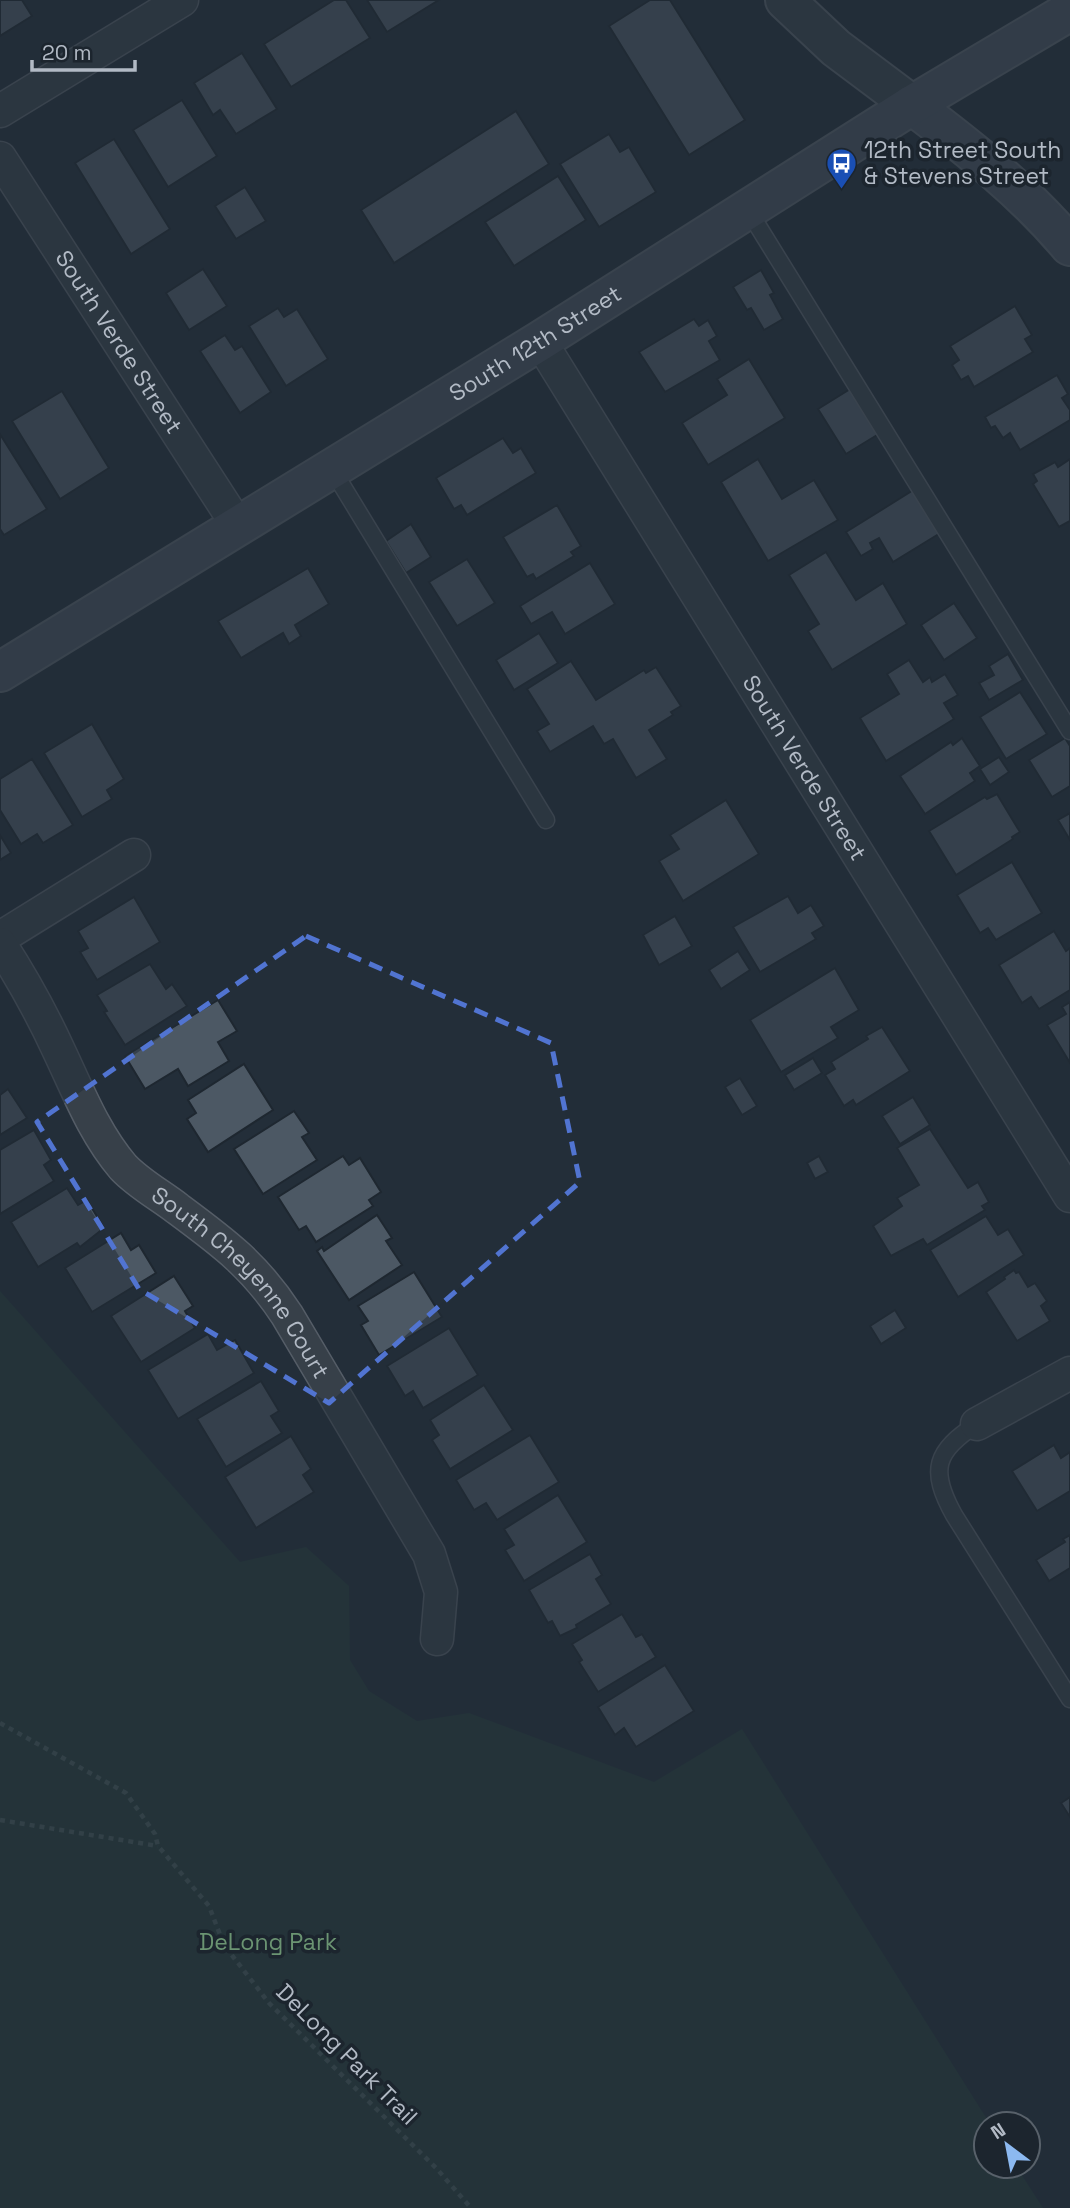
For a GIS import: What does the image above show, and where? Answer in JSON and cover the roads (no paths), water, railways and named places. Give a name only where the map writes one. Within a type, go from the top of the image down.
[{"type":"main road","name":"South 12th Street","points":[[0,672],[540,341],[912,105],[1070,11]]},
{"type":"main road","points":[[912,105],[989,164],[1034,205],[1070,246]]},
{"type":"street","points":[[0,111],[182,0]]},
{"type":"street","points":[[785,0],[836,48],[912,105]]},
{"type":"street","name":"South Verde Street","points":[[0,158],[238,526]]},
{"type":"street","name":"South Verde Street","points":[[540,341],[1070,1196]]},
{"type":"street","points":[[0,938],[134,855]]},
{"type":"street","name":"South Cheyenne Court","points":[[0,944],[33,999],[83,1104],[124,1167],[150,1190],[240,1257],[268,1287],[287,1315],[429,1554],[441,1592],[437,1639]]},
{"type":"street","points":[[977,1424],[1070,1373]]},
{"type":"lane","points":[[748,209],[1070,730]]},
{"type":"lane","points":[[332,469],[546,820]]},
{"type":"lane","points":[[977,1424],[955,1438],[944,1452],[940,1467],[942,1490],[954,1515],[1070,1699]]},
{"type":"place","name":"12th Street South & Stevens Street","points":[[841,190]]},
{"type":"park label","name":"DeLong Park","points":[[268,1942]]}]
